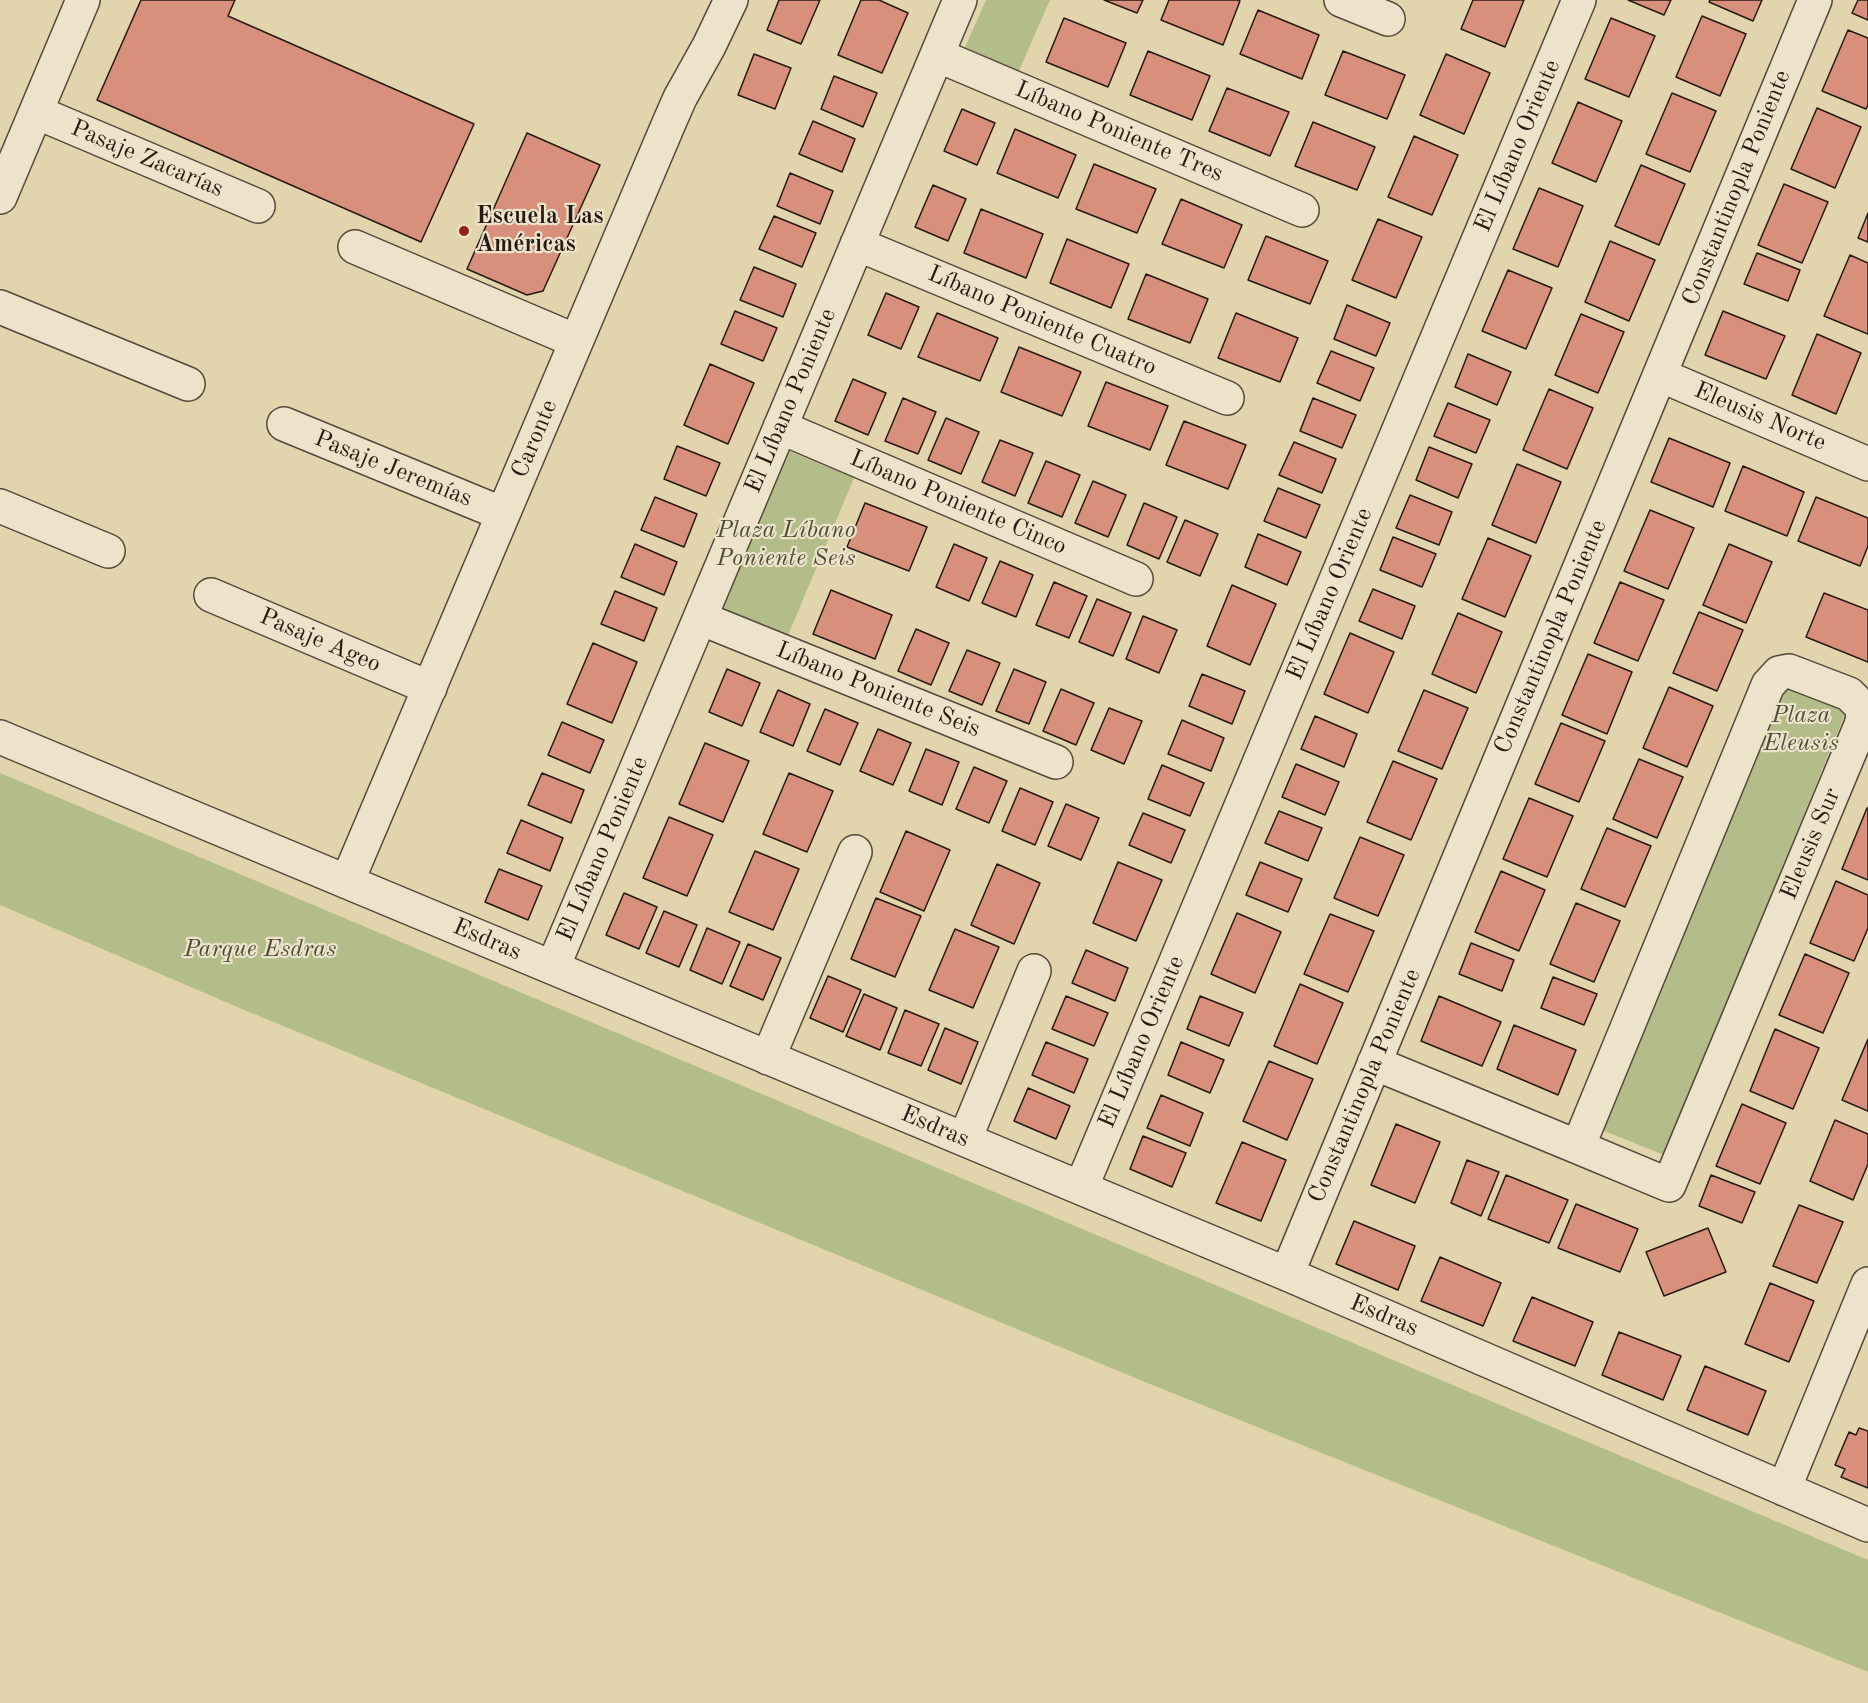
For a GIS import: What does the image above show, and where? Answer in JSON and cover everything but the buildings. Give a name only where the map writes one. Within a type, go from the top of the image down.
[{"type":"street","points":[[0,197],[84,0]]},
{"type":"street","name":"Caronte","points":[[347,882],[672,114],[710,46],[731,0]]},
{"type":"street","name":"El Líbano Poniente","points":[[553,967],[960,0]]},
{"type":"street","points":[[1341,0],[1388,19]]},
{"type":"street","name":"El Líbano Oriente","points":[[1081,1188],[1579,0]]},
{"type":"street","name":"Constantinopla Poniente","points":[[1287,1274],[1815,0]]},
{"type":"street","name":"Líbano Poniente Tres","points":[[937,55],[1302,210]]},
{"type":"street","name":"Pasaje Zacarías","points":[[36,112],[258,206]]},
{"type":"street","name":"Líbano Poniente Cuatro","points":[[857,244],[1227,398]]},
{"type":"street","points":[[355,247],[576,341]]},
{"type":"street","points":[[0,307],[188,384]]},
{"type":"street","name":"Eleusis Norte","points":[[1660,375],[1865,455]]},
{"type":"street","name":"Pasaje Jeremías","points":[[284,424],[503,514]]},
{"type":"street","name":"Líbano Poniente Cinco","points":[[780,427],[1136,579]]},
{"type":"street","points":[[0,506],[108,551]]},
{"type":"street","name":"Pasaje Ageo","points":[[211,595],[430,688]]},
{"type":"street","name":"Líbano Poniente Seis","points":[[700,618],[1056,762]]},
{"type":"street","name":"Eleusis Sur","points":[[1374,1063],[1669,1185],[1861,725],[1863,716],[1861,706],[1849,694],[1789,671],[1779,673],[1768,685],[1578,1147]]},
{"type":"street","name":"Esdras","points":[[0,737],[1287,1274],[1868,1525]]},
{"type":"street","points":[[768,1058],[855,852]]},
{"type":"street","points":[[965,1140],[1034,971]]},
{"type":"street","points":[[1784,1489],[1868,1284]]},
{"type":"green space","points":[[986,0],[1050,0],[1014,82],[960,59]]},
{"type":"green space","name":"Plaza Líbano Poniente Seis","points":[[786,450],[854,478],[786,640],[719,612]]},
{"type":"green space","name":"Plaza Eleusis","points":[[1783,680],[1847,709],[1664,1155],[1602,1130]]},
{"type":"green space","name":"Parque Esdras","points":[[0,773],[1868,1560],[1868,1672],[1145,1382],[242,1009],[0,905]]},
{"type":"place","name":"Escuela Las Américas","points":[[464,231]]}]
